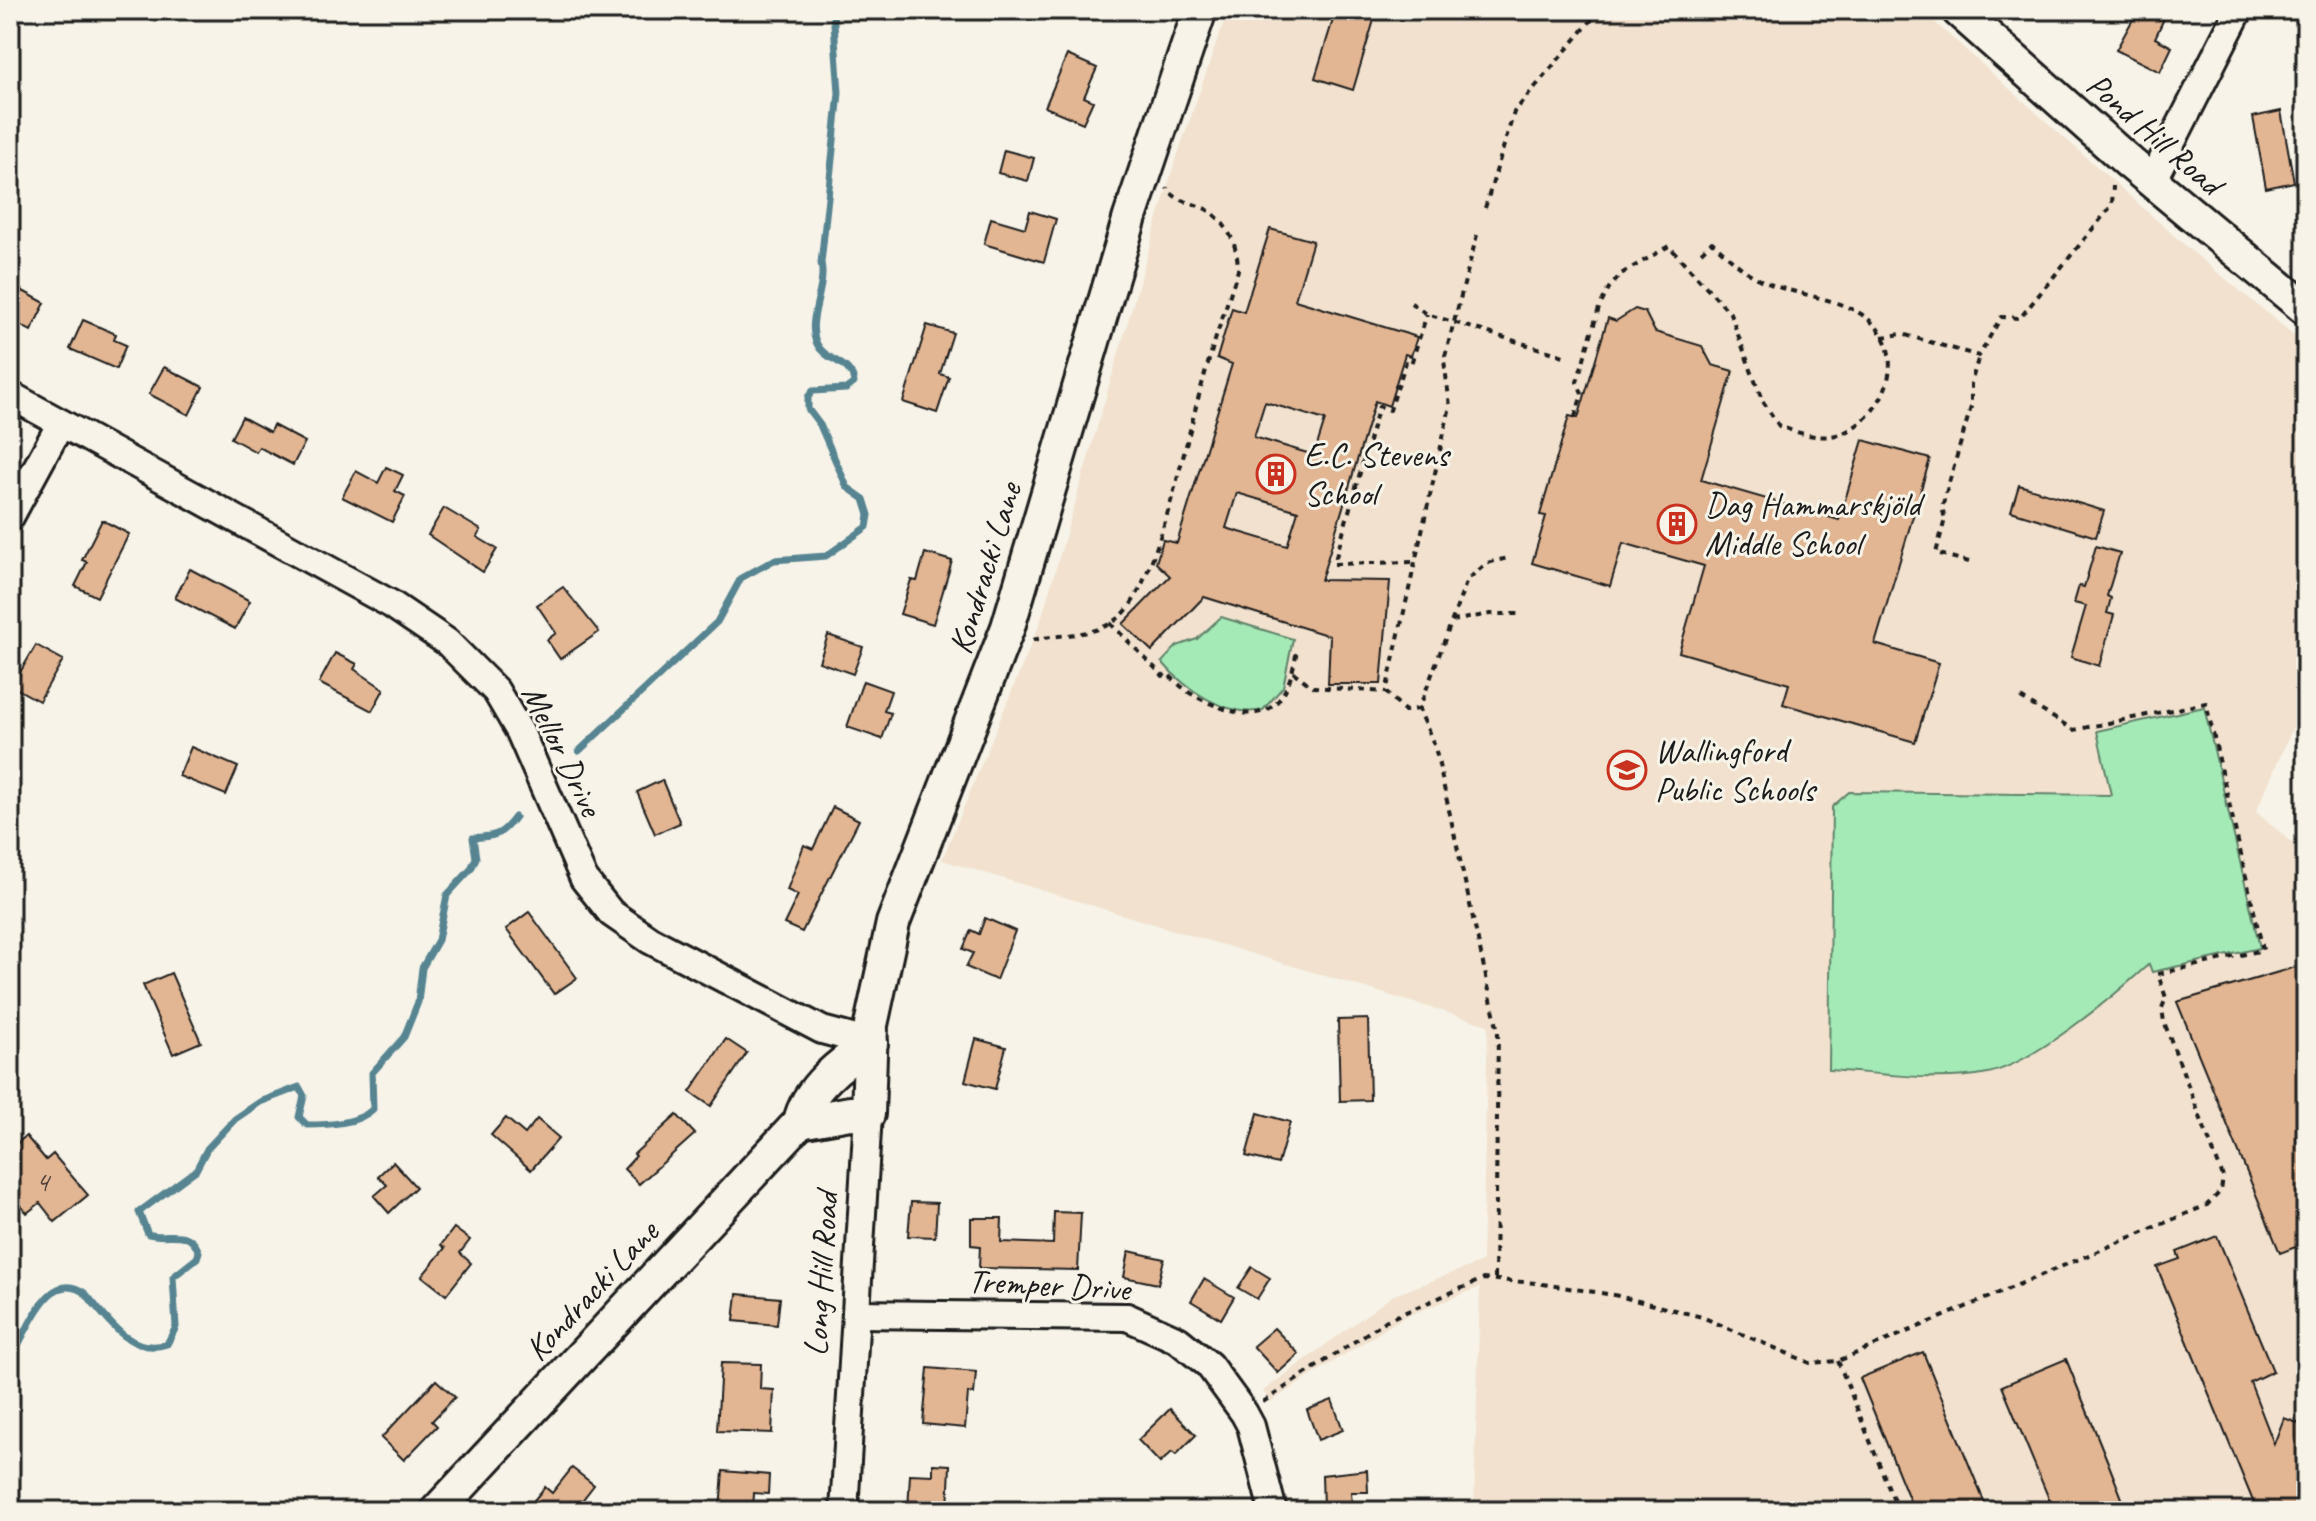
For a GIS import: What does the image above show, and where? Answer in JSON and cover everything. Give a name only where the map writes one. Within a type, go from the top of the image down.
[{"type":"main road","name":"Kondracki Lane","points":[[437,1511],[800,1122],[807,1103],[835,1069],[871,1043],[874,1007],[893,923],[1008,627],[1121,245],[1200,10]]},
{"type":"main road","name":"Pond Hill Road","points":[[1958,10],[2152,181],[2306,309]]},
{"type":"main road","name":"Long Hill Road","points":[[868,1114],[871,1043]]},
{"type":"main road","points":[[800,1122],[840,1114],[868,1114]]},
{"type":"street","points":[[2152,181],[2239,10]]},
{"type":"street","name":"Mellor Drive","points":[[10,395],[391,604],[447,642],[476,668],[506,705],[584,879],[611,913],[650,940],[822,1030],[871,1043]]},
{"type":"street","points":[[10,517],[61,423]]},
{"type":"street","name":"Long Hill Road","points":[[844,1511],[868,1114]]},
{"type":"street","name":"Tremper Drive","points":[[856,1314],[1127,1317],[1178,1340],[1209,1365],[1244,1413],[1251,1426],[1273,1511]]},
{"type":"path","points":[[1485,208],[1514,112],[1600,10]]},
{"type":"path","points":[[1028,641],[1073,637],[1110,623],[1131,605],[1143,582],[1238,270],[1238,249],[1219,220],[1207,210],[1172,196],[1163,182]]},
{"type":"path","points":[[1969,562],[1936,553],[1945,519],[1942,507],[1971,407],[1971,383],[1979,356],[2001,317],[2020,318],[2112,205],[2113,184]]},
{"type":"path","points":[[1386,692],[1412,562],[1450,406],[1444,360],[1477,235]]},
{"type":"path","points":[[1575,417],[1582,394],[1577,382],[1599,308],[1609,288],[1630,268],[1669,246],[1730,313],[1762,400],[1779,426],[1822,437],[1842,434],[1865,422],[1881,403],[1891,370],[1882,337],[1869,320],[1845,307],[1764,282],[1741,268],[1712,242],[1700,253]]},
{"type":"path","points":[[1411,303],[1427,314],[1564,356]]},
{"type":"path","points":[[1412,562],[1334,564],[1379,406],[1390,410],[1406,362],[1411,364],[1427,314]]},
{"type":"path","points":[[1882,337],[1902,334],[1979,356]]},
{"type":"path","points":[[1495,1279],[1498,1031],[1435,747],[1419,709],[1467,580],[1476,569],[1508,558]]},
{"type":"path","points":[[1452,621],[1490,614],[1519,614]]},
{"type":"path","points":[[1110,623],[1163,676],[1167,673],[1191,698],[1242,715],[1259,715],[1271,709],[1285,692],[1297,650]]},
{"type":"path","points":[[1293,672],[1313,687],[1386,692],[1405,711],[1419,709]]},
{"type":"path","points":[[1244,1413],[1387,1320],[1483,1279],[1614,1295],[1702,1317],[1754,1336],[1798,1360],[1824,1364],[1838,1361],[2164,1226],[2207,1205],[2221,1191],[2219,1166],[2164,1022],[2162,1008],[2166,998],[2158,974],[2263,950],[2206,703],[2074,730],[2019,697]]},
{"type":"path","points":[[1838,1361],[1898,1511]]},
{"type":"shaded area","name":"Wallingford Public Schools","points":[[1228,10],[1921,10],[2189,249],[2306,345],[2306,697],[2256,812],[2306,854],[2306,1511],[1474,1511],[1480,1287],[1402,1318],[1270,1402],[1263,1391],[1392,1296],[1482,1262],[1488,1025],[942,860],[1040,623],[1171,174]]},
{"type":"green space","points":[[1221,617],[1293,639],[1283,687],[1263,710],[1235,710],[1207,699],[1182,682],[1162,662],[1177,646],[1197,639]]},
{"type":"green space","points":[[2204,707],[2260,948],[2152,972],[2149,964],[2050,1043],[2007,1067],[1988,1073],[1929,1077],[1829,1070],[1832,807],[1849,792],[2111,795],[2097,731]]},
{"type":"building","points":[[1336,10],[1377,10],[1353,90],[1315,78]]},
{"type":"building","points":[[2138,10],[2168,10],[2155,38],[2172,47],[2160,72],[2116,50]]},
{"type":"building","points":[[1067,55],[1097,68],[1084,97],[1093,101],[1083,123],[1045,107]]},
{"type":"building","points":[[2281,111],[2294,182],[2266,188],[2253,117]]},
{"type":"building","points":[[1004,150],[1034,158],[1028,181],[998,173]]},
{"type":"building","points":[[1030,211],[1056,219],[1044,262],[984,244],[991,218],[1025,228]]},
{"type":"building","name":"E.C. Stevens School","points":[[1270,229],[1313,241],[1295,300],[1417,337],[1411,356],[1405,354],[1389,406],[1375,401],[1321,580],[1390,581],[1381,684],[1328,684],[1330,636],[1204,597],[1152,651],[1123,624],[1170,576],[1156,563],[1163,540],[1177,543],[1232,364],[1217,358],[1232,308],[1244,312]],"holes":[[[1265,402],[1325,420],[1314,455],[1254,437]],[[1237,493],[1298,511],[1287,546],[1226,528]]]},
{"type":"building","points":[[10,284],[45,303],[31,331],[10,320]]},
{"type":"building","name":"Dag Hammarskjöld Middle School","points":[[1635,309],[1645,312],[1655,332],[1702,346],[1712,365],[1733,371],[1701,480],[1839,520],[1863,440],[1930,459],[1875,644],[1939,663],[1915,742],[1783,704],[1789,684],[1679,652],[1704,566],[1623,543],[1610,586],[1532,563],[1546,516],[1540,515],[1569,416],[1578,418],[1608,318],[1616,321]]},
{"type":"building","points":[[83,320],[116,334],[114,340],[126,345],[116,369],[70,349]]},
{"type":"building","points":[[927,325],[953,333],[940,374],[949,377],[937,413],[903,402]]},
{"type":"building","points":[[164,367],[203,387],[189,415],[149,394]]},
{"type":"building","points":[[242,417],[270,432],[273,425],[305,442],[293,465],[259,447],[256,452],[231,438]]},
{"type":"building","points":[[386,467],[403,475],[395,491],[405,496],[392,522],[342,497],[356,471],[378,483]]},
{"type":"building","points":[[2019,485],[2104,511],[2096,537],[2011,511]]},
{"type":"building","points":[[444,508],[481,530],[477,537],[497,549],[483,572],[428,535]]},
{"type":"building","points":[[102,520],[129,534],[97,597],[75,586],[87,562],[82,560]]},
{"type":"building","points":[[2096,546],[2120,553],[2107,596],[2111,598],[2107,613],[2114,615],[2099,666],[2071,657],[2086,606],[2074,603],[2079,586],[2084,587]]},
{"type":"building","points":[[925,553],[952,561],[933,624],[900,614],[911,580],[917,581]]},
{"type":"building","points":[[190,569],[250,601],[235,629],[175,598]]},
{"type":"building","points":[[563,587],[599,632],[560,659],[547,640],[556,633],[537,605]]},
{"type":"building","points":[[828,635],[863,647],[853,674],[819,662]]},
{"type":"building","points":[[36,645],[63,660],[39,701],[12,686]]},
{"type":"building","points":[[335,653],[357,664],[354,669],[384,689],[372,711],[319,683]]},
{"type":"building","points":[[863,681],[891,691],[884,711],[891,713],[882,739],[847,727]]},
{"type":"building","points":[[191,747],[238,767],[226,795],[179,776]]},
{"type":"building","points":[[662,780],[680,823],[655,834],[637,792]]},
{"type":"building","points":[[833,807],[859,820],[802,932],[784,924],[798,895],[787,890],[804,845],[813,849]]},
{"type":"building","points":[[529,912],[577,978],[554,994],[506,929]]},
{"type":"building","points":[[985,918],[1015,931],[996,980],[966,967],[973,953],[963,949],[971,930],[979,934]]},
{"type":"building","points":[[2306,964],[2306,1243],[2280,1253],[2177,1002]]},
{"type":"building","points":[[171,973],[201,1042],[173,1054],[143,985]]},
{"type":"building","points":[[1368,1019],[1370,1100],[1340,1101],[1338,1020]]},
{"type":"building","points":[[726,1039],[747,1053],[711,1106],[690,1092]]},
{"type":"building","points":[[976,1039],[1006,1047],[995,1089],[965,1081]]},
{"type":"building","points":[[1258,1113],[1290,1122],[1278,1164],[1246,1156]]},
{"type":"building","points":[[677,1115],[695,1134],[639,1184],[624,1169],[636,1156],[634,1154]]},
{"type":"building","points":[[506,1118],[525,1134],[537,1119],[559,1138],[531,1170],[491,1135]]},
{"type":"building","points":[[26,1136],[46,1160],[53,1154],[88,1195],[55,1222],[40,1203],[27,1213],[10,1193],[10,1182],[17,1176],[10,1167],[10,1149]]},
{"type":"building","points":[[393,1162],[416,1187],[389,1213],[374,1196],[387,1185],[378,1176]]},
{"type":"building","points":[[911,1202],[937,1203],[935,1237],[908,1236]]},
{"type":"building","points":[[1054,1212],[1081,1213],[1078,1270],[979,1268],[980,1246],[971,1245],[971,1218],[1002,1218],[1001,1242],[1053,1244]]},
{"type":"building","points":[[454,1228],[470,1240],[460,1253],[471,1263],[446,1295],[422,1276],[445,1248],[441,1245]]},
{"type":"building","points":[[2217,1236],[2273,1371],[2250,1382],[2274,1444],[2284,1418],[2306,1426],[2302,1449],[2306,1458],[2306,1511],[2257,1511],[2157,1267],[2180,1259],[2177,1252]]},
{"type":"building","points":[[1129,1251],[1164,1259],[1158,1284],[1124,1277]]},
{"type":"building","points":[[1252,1267],[1270,1278],[1257,1299],[1238,1288]]},
{"type":"building","points":[[1204,1279],[1234,1297],[1221,1319],[1191,1301]]},
{"type":"building","points":[[737,1294],[780,1298],[777,1325],[734,1321]]},
{"type":"building","points":[[1274,1328],[1299,1354],[1278,1373],[1253,1346]]},
{"type":"building","points":[[1923,1352],[1988,1511],[1914,1511],[1860,1378]]},
{"type":"building","points":[[2066,1359],[2127,1511],[2054,1511],[2002,1386]]},
{"type":"building","points":[[721,1363],[761,1364],[760,1389],[774,1390],[772,1433],[717,1431]]},
{"type":"building","points":[[928,1368],[976,1372],[974,1394],[968,1393],[965,1428],[923,1424]]},
{"type":"building","points":[[436,1380],[455,1397],[432,1421],[437,1426],[404,1460],[381,1438]]},
{"type":"building","points":[[1332,1400],[1343,1430],[1318,1440],[1307,1410]]},
{"type":"building","points":[[1170,1409],[1196,1435],[1176,1455],[1172,1452],[1160,1463],[1138,1440]]},
{"type":"building","points":[[933,1464],[950,1465],[948,1511],[908,1511],[910,1474],[933,1475]]},
{"type":"building","points":[[572,1468],[594,1485],[574,1511],[525,1511],[545,1487],[552,1493]]},
{"type":"building","points":[[1367,1470],[1368,1492],[1351,1492],[1352,1506],[1323,1508],[1322,1475]]},
{"type":"building","points":[[723,1471],[769,1475],[768,1494],[754,1493],[753,1511],[720,1511]]},
{"type":"waterway","points":[[579,751],[717,622],[741,578],[774,560],[826,556],[867,527],[869,515],[864,499],[847,487],[820,425],[808,409],[808,397],[813,391],[846,389],[854,383],[849,370],[821,350],[813,325],[821,283],[839,93],[833,10]]},
{"type":"waterway","points":[[14,1352],[34,1315],[51,1293],[73,1287],[86,1294],[131,1340],[142,1345],[167,1344],[176,1327],[173,1277],[197,1258],[199,1252],[195,1244],[184,1236],[148,1234],[139,1212],[196,1170],[207,1149],[235,1119],[260,1102],[299,1087],[304,1096],[299,1117],[307,1125],[351,1121],[373,1109],[372,1073],[404,1037],[418,1002],[422,968],[438,940],[447,895],[471,869],[476,858],[473,838],[496,834],[515,817]]},
{"type":"place","name":"E.C. Stevens School","points":[[1276,474]]},
{"type":"place","name":"Dag Hammarskjöld Middle School","points":[[1677,524]]},
{"type":"place","name":"Wallingford Public Schools","points":[[1627,770]]}]
